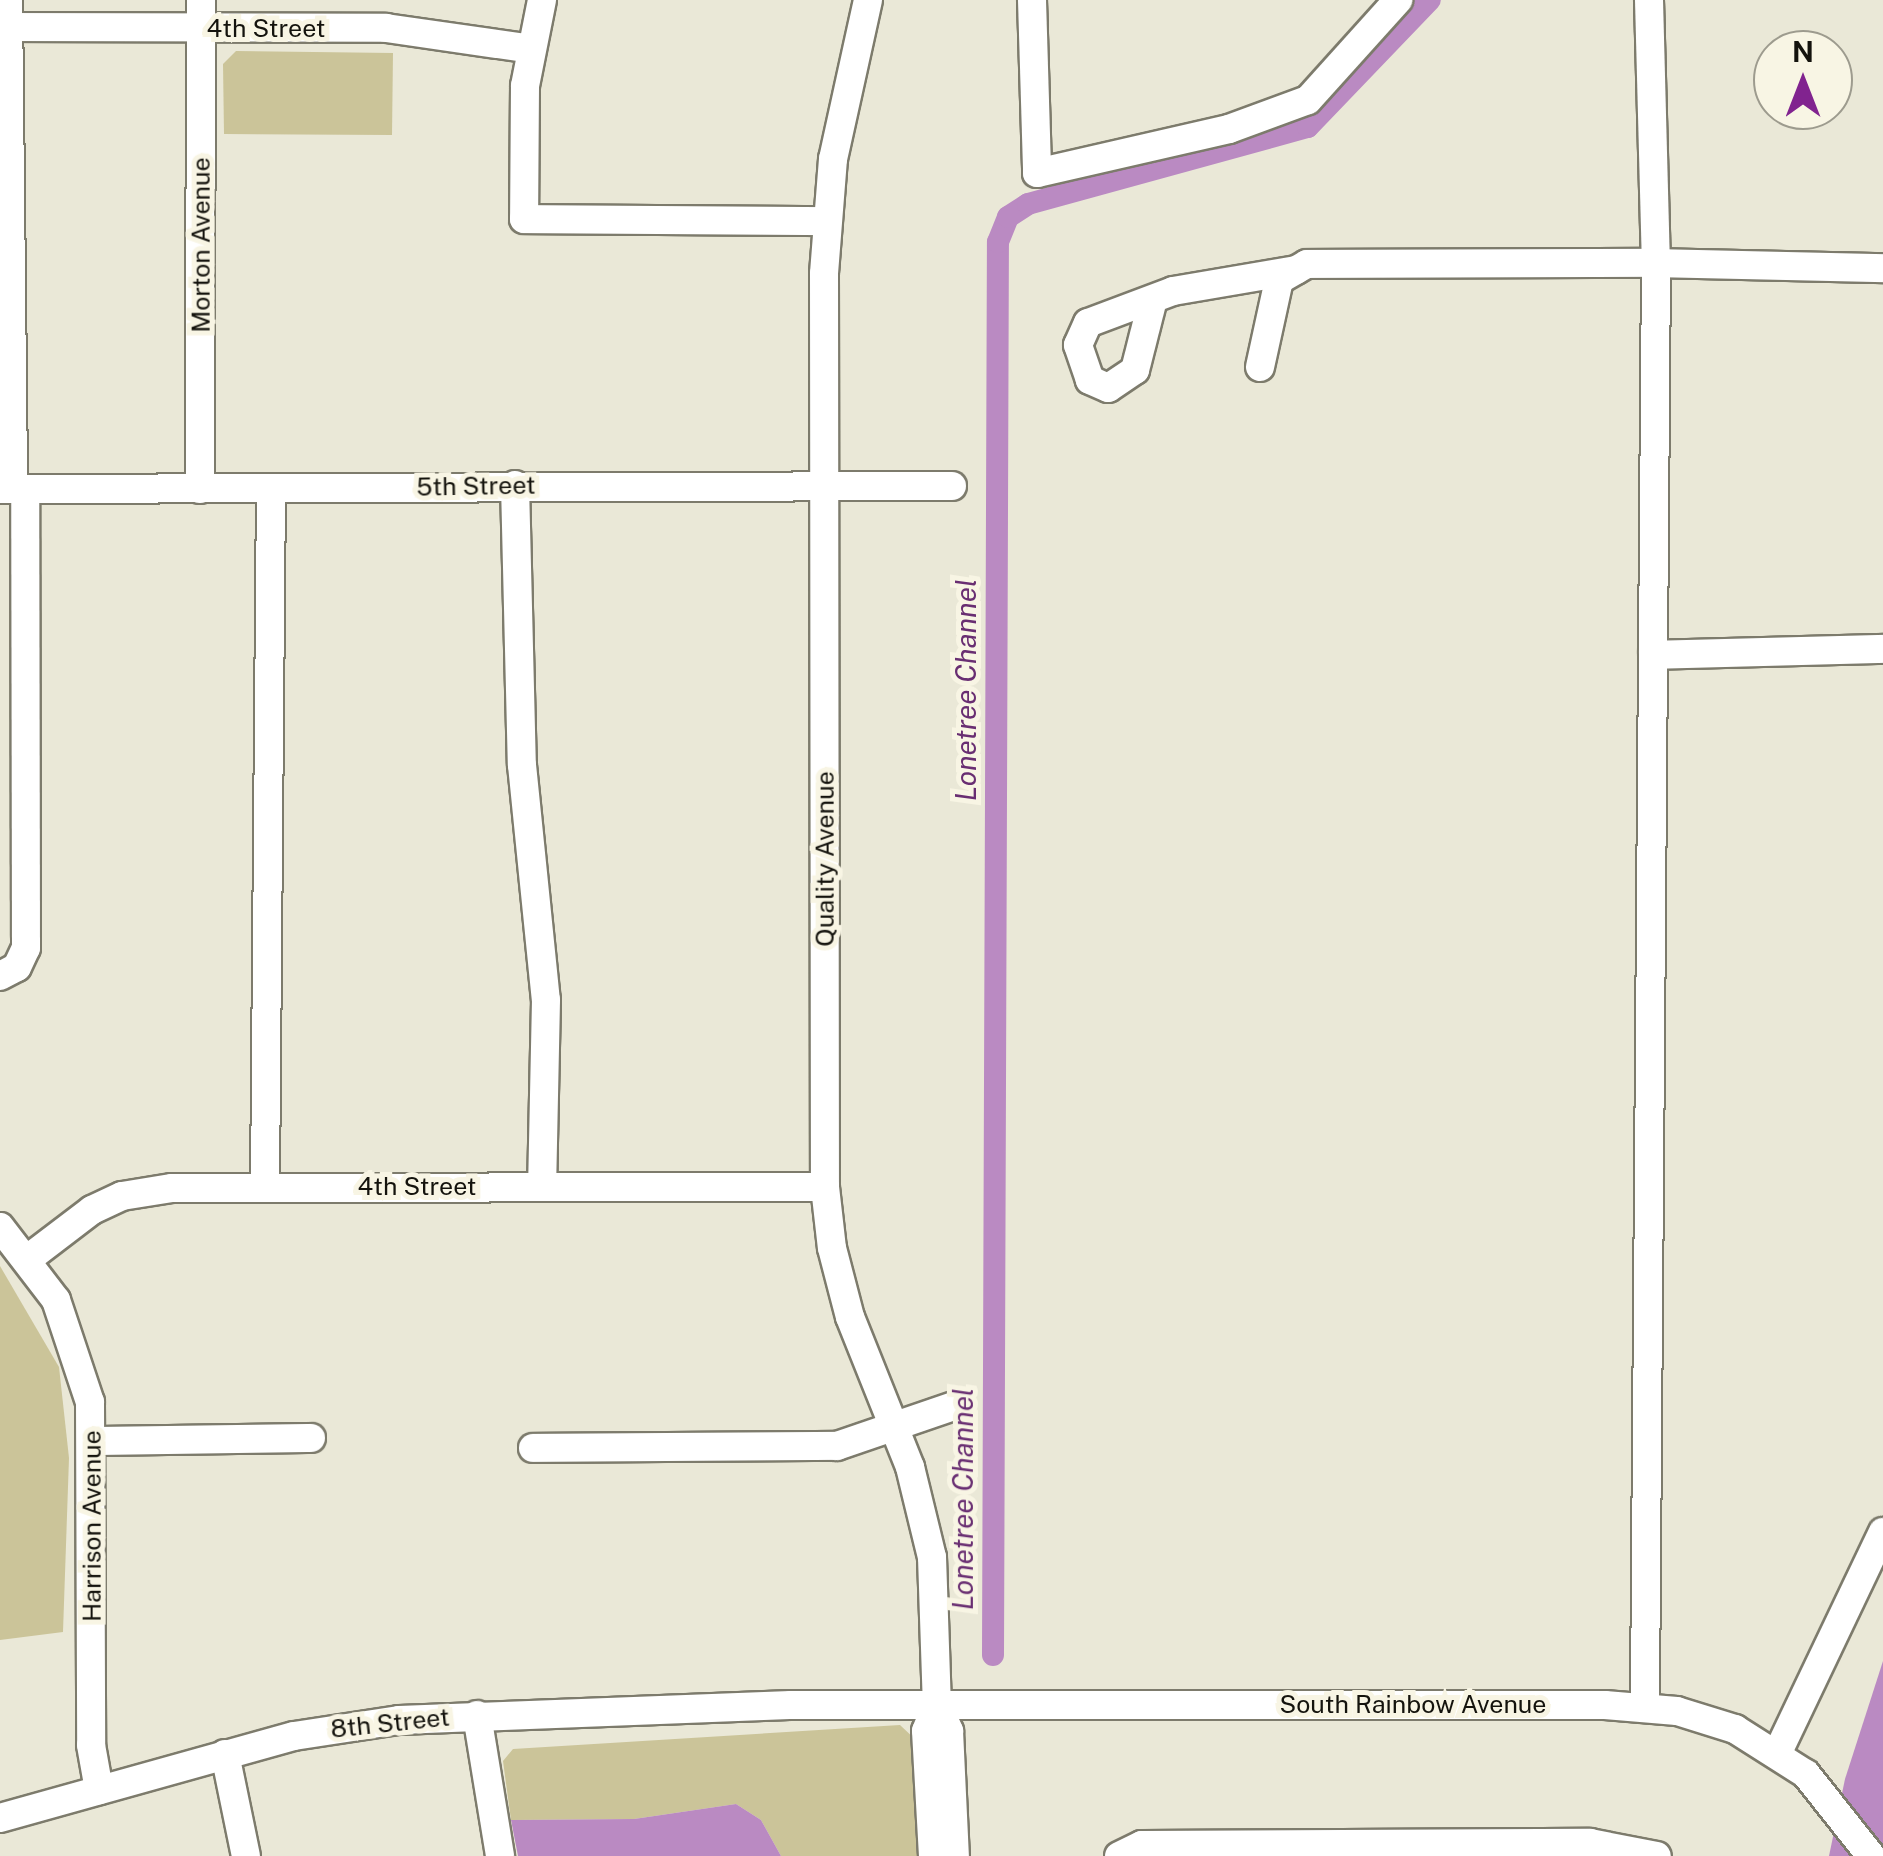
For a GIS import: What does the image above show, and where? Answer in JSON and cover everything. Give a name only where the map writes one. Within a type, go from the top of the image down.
[{"type":"street","name":"Morton Avenue","points":[[200,489],[202,0]]},
{"type":"street","points":[[542,0],[531,48],[524,219],[827,221]]},
{"type":"street","name":"Quality Avenue","points":[[868,0],[833,159],[827,221],[825,1187],[850,1317],[894,1428],[932,1557],[938,1705],[949,1731],[956,1856]]},
{"type":"street","points":[[1032,0],[1037,172],[1070,170],[1228,129],[1308,100],[1398,0]]},
{"type":"street","points":[[1645,1707],[1656,263],[1649,0]]},
{"type":"street","name":"4th Street","points":[[5,18],[202,29],[436,31],[531,48]]},
{"type":"street","points":[[0,976],[17,968],[26,948],[5,18]]},
{"type":"street","points":[[1260,367],[1279,280],[1307,264],[1656,263],[1883,268]]},
{"type":"street","points":[[1152,303],[1211,282],[1296,270]]},
{"type":"street","points":[[514,485],[522,765],[546,1000],[542,1186]]},
{"type":"street","name":"5th Street","points":[[13,489],[952,486]]},
{"type":"street","points":[[266,1186],[271,489]]},
{"type":"street","points":[[1652,655],[1883,649]]},
{"type":"street","name":"4th Street","points":[[29,1258],[122,1196],[266,1186],[825,1187]]},
{"type":"street","name":"Harrison Avenue","points":[[0,1227],[29,1258],[56,1300],[76,1354],[94,1441],[91,1744],[99,1790]]},
{"type":"street","points":[[533,1448],[814,1448],[894,1428],[954,1406]]},
{"type":"street","points":[[94,1441],[311,1438]]},
{"type":"street","points":[[1871,1856],[1831,1799],[1777,1754],[1883,1532]]},
{"type":"street","name":"South Rainbow Avenue","points":[[791,1704],[1645,1707],[1710,1719],[1777,1754]]},
{"type":"street","name":"8th Street","points":[[0,1818],[225,1754],[344,1726],[477,1715],[791,1704]]},
{"type":"street","name":"Quality Avenue","points":[[933,1856],[926,1732],[938,1705]]},
{"type":"street","points":[[477,1715],[500,1856]]},
{"type":"street","points":[[225,1754],[246,1856]]},
{"type":"street","points":[[1119,1855],[1142,1844],[1590,1843],[1657,1856]]},
{"type":"shaded area","points":[[236,51],[393,53],[392,135],[224,134],[223,64]]},
{"type":"shaded area","points":[[0,1266],[59,1367],[69,1458],[63,1632],[0,1640]]},
{"type":"shaded area","points":[[1883,1661],[1883,1856],[1829,1856],[1845,1779]]},
{"type":"shaded area","points":[[900,1725],[918,1742],[921,1856],[781,1856],[761,1820],[736,1804],[634,1819],[511,1820],[503,1761],[513,1749]]},
{"type":"shaded area","points":[[736,1804],[761,1820],[781,1856],[518,1856],[511,1820],[634,1819]]},
{"type":"waterway","name":"Lonetree Channel","points":[[993,1655],[998,242],[1008,217],[1028,204],[1308,127],[1430,0]]}]
